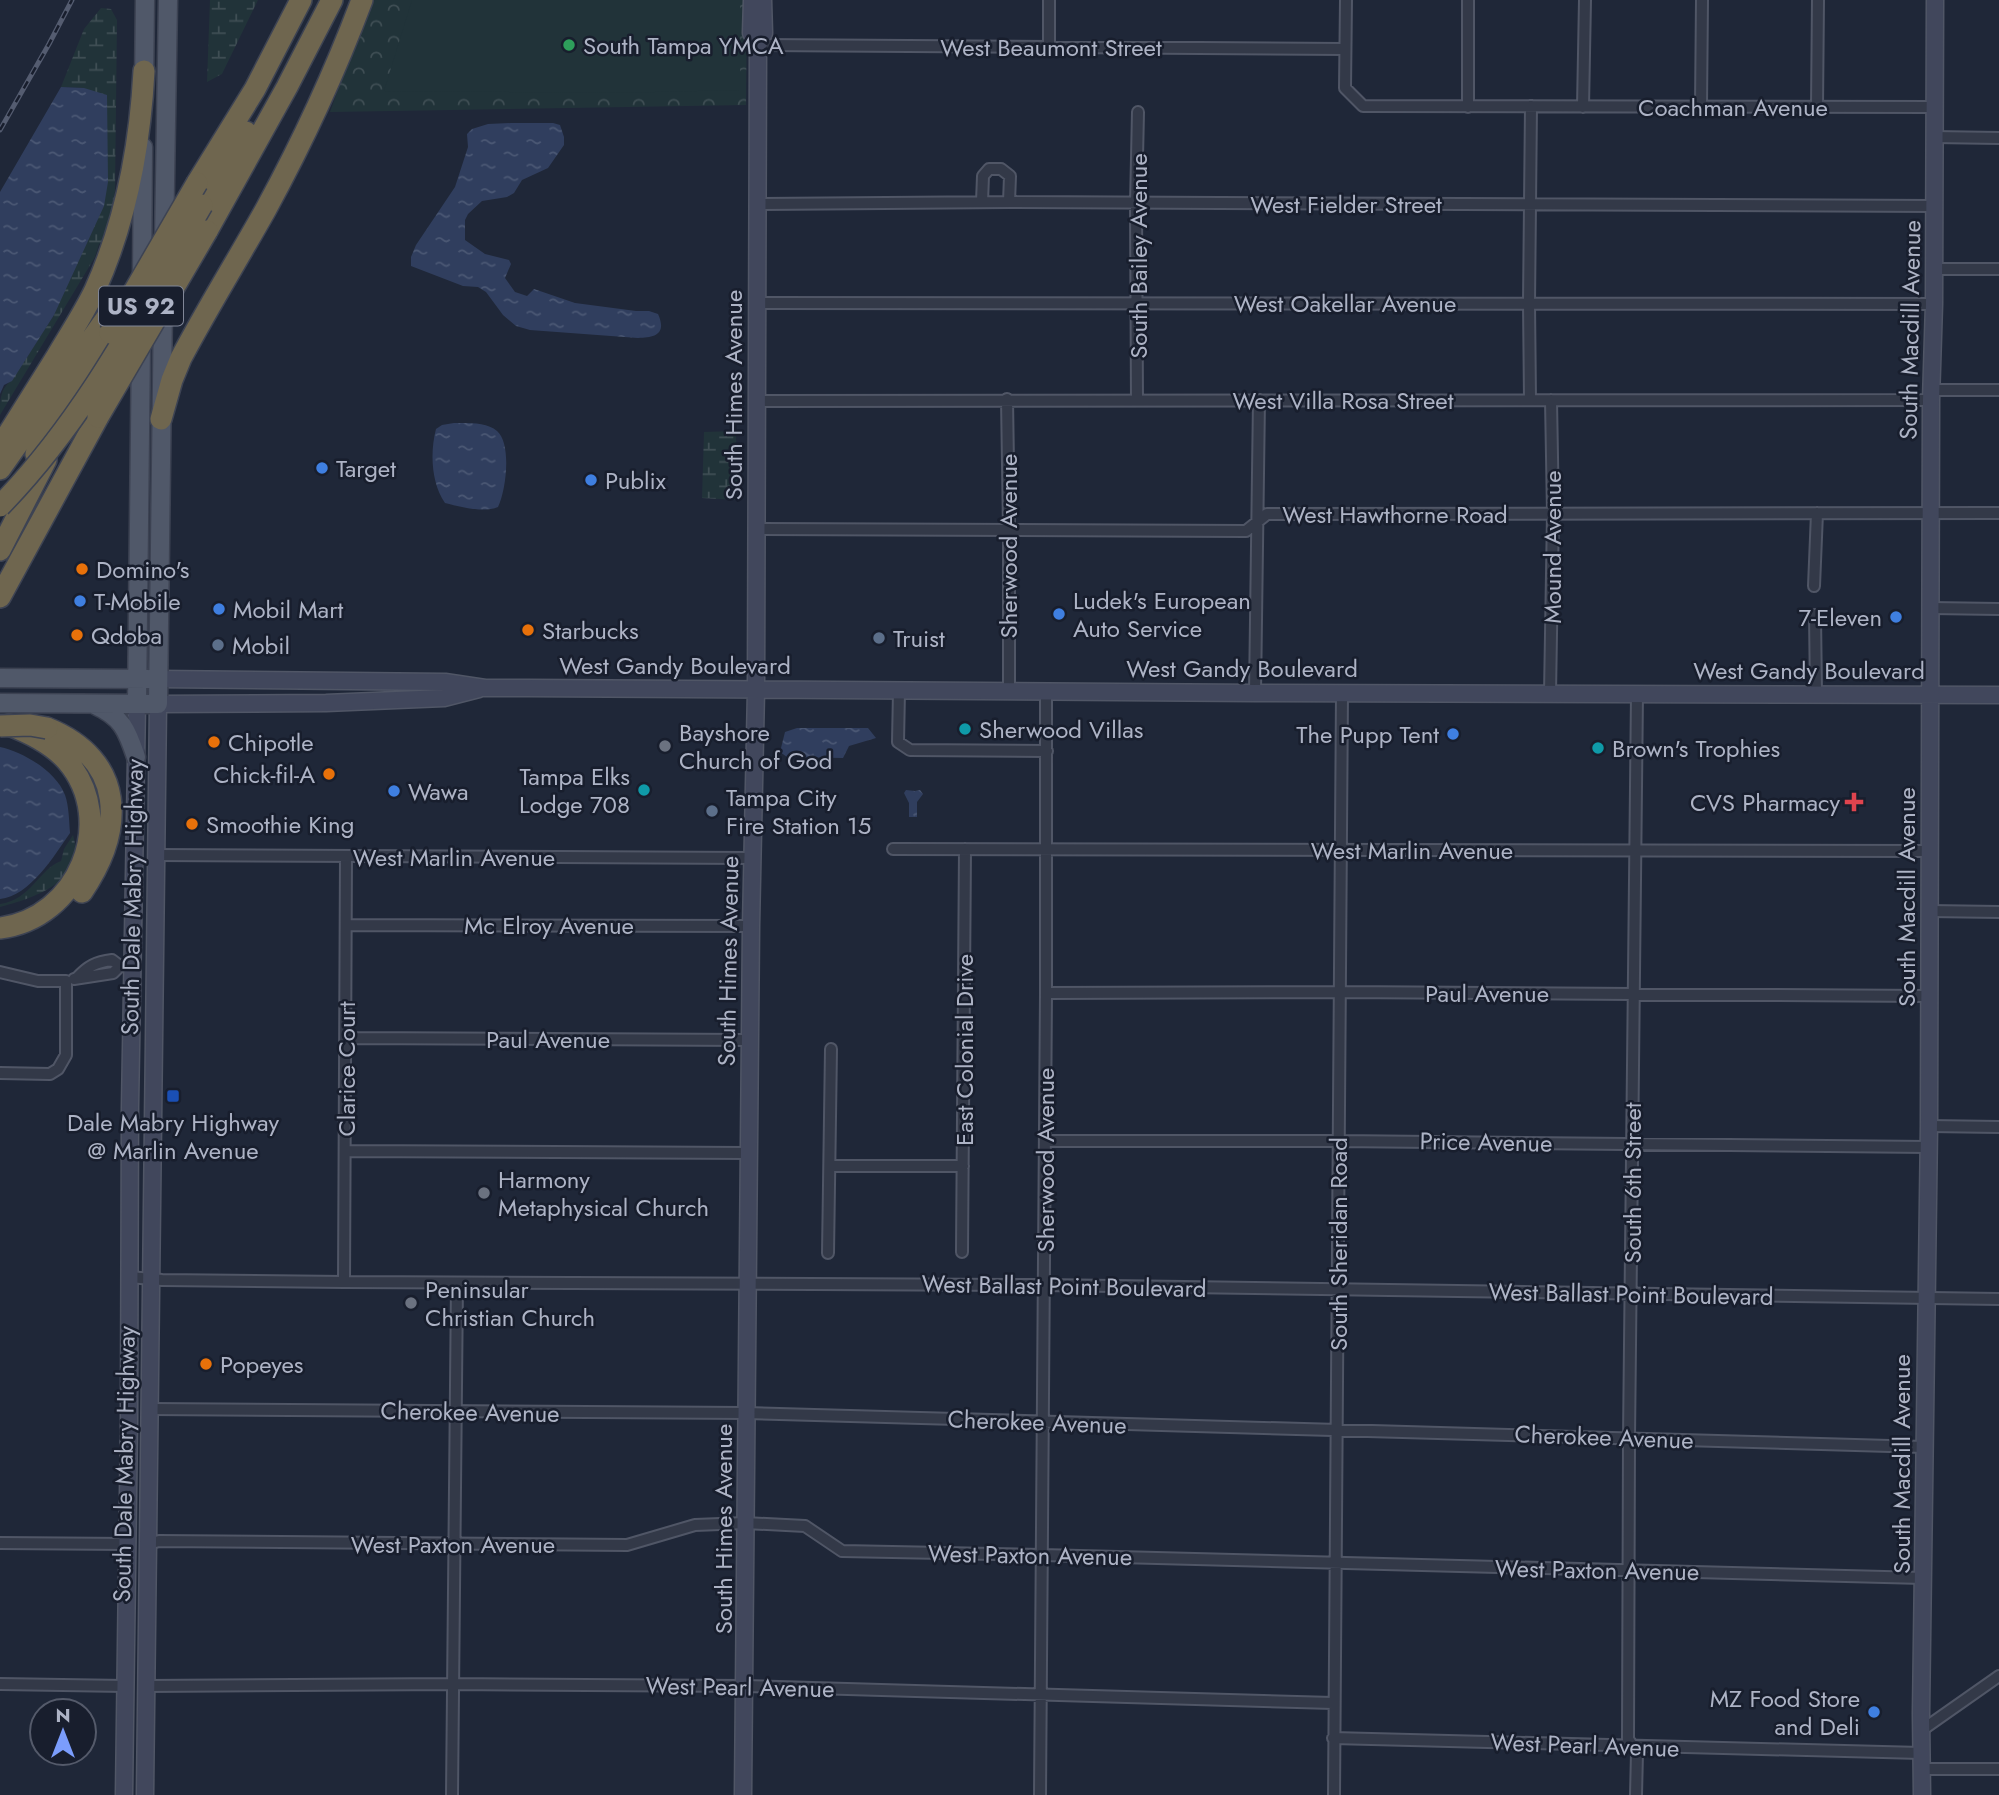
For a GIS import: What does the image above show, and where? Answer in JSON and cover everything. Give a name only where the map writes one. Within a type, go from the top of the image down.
[{"type":"highway","points":[[0,550],[110,333],[198,175],[287,0]]},
{"type":"highway","points":[[0,469],[110,313],[255,89],[301,0]]},
{"type":"highway","points":[[0,508],[89,397],[257,113],[318,0]]},
{"type":"highway","points":[[0,597],[98,417],[207,232],[332,0]]},
{"type":"highway","points":[[161,419],[181,358],[304,135],[349,36],[362,0]]},
{"type":"highway","points":[[0,447],[87,306],[111,248],[132,172],[144,71]]},
{"type":"highway","points":[[0,508],[110,333]]},
{"type":"highway","points":[[0,724],[47,728],[75,741],[95,760],[102,771],[108,783],[111,811],[103,854],[82,892],[67,909],[49,923],[30,932],[0,939]]},
{"type":"highway","points":[[0,724],[40,740],[67,761],[85,791],[91,832],[86,856],[65,894],[32,920],[0,928]]},
{"type":"main road","name":"US 92","points":[[138,643],[145,0]]},
{"type":"main road","name":"South Dale Mabry Highway","points":[[145,1795],[168,0]]},
{"type":"main road","name":"South Himes Avenue","points":[[752,0],[751,33],[758,45]]},
{"type":"main road","name":"South Himes Avenue","points":[[743,1795],[749,1040],[755,690],[758,45],[764,33],[764,0]]},
{"type":"main road","name":"South Macdill Avenue","points":[[1922,1795],[1935,0]]},
{"type":"main road","points":[[87,679],[123,665],[138,643]]},
{"type":"main road","points":[[137,704],[138,643]]},
{"type":"main road","name":"West Gandy Boulevard","points":[[0,678],[445,681],[485,688],[1999,695]]},
{"type":"main road","name":"West Gandy Boulevard","points":[[0,703],[326,703],[444,698],[485,688]]},
{"type":"main road","points":[[92,703],[120,720],[136,757]]},
{"type":"main road","name":"South Dale Mabry Highway","points":[[124,1795],[130,1277],[130,1107],[126,966],[137,704]]},
{"type":"main road","points":[[126,966],[155,966]]},
{"type":"main road","points":[[130,1107],[154,1107]]},
{"type":"main road","points":[[128,1486],[138,1529],[148,1545]]},
{"type":"main road","points":[[128,1544],[135,1547],[140,1556],[147,1602]]},
{"type":"main road","points":[[124,1743],[133,1788],[138,1795]]},
{"type":"street","points":[[1049,0],[1049,47]]},
{"type":"street","points":[[1344,49],[1346,0]]},
{"type":"street","points":[[1468,0],[1468,107]]},
{"type":"street","points":[[1583,107],[1585,0]]},
{"type":"street","points":[[1701,106],[1702,0]]},
{"type":"street","points":[[1817,107],[1818,0]]},
{"type":"street","name":"West Beaumont Street","points":[[758,45],[1344,49]]},
{"type":"street","name":"Coachman Avenue","points":[[1344,49],[1345,88],[1363,106],[1934,107]]},
{"type":"street","points":[[1530,400],[1531,106]]},
{"type":"street","name":"South Bailey Avenue","points":[[1137,400],[1138,112]]},
{"type":"street","points":[[1934,137],[1999,138]]},
{"type":"street","points":[[982,202],[982,176],[989,169],[1001,169],[1010,176],[1009,202]]},
{"type":"street","name":"West Fielder Street","points":[[757,204],[1009,202],[1934,206]]},
{"type":"street","points":[[1934,269],[1999,270]]},
{"type":"street","name":"West Oakellar Avenue","points":[[756,303],[1934,303]]},
{"type":"street","name":"West Villa Rosa Street","points":[[756,401],[1551,400],[1931,395],[1999,390]]},
{"type":"street","name":"Sherwood Avenue","points":[[1007,399],[1009,692]]},
{"type":"street","points":[[1255,693],[1259,400]]},
{"type":"street","name":"Mound Avenue","points":[[1550,694],[1553,513],[1551,400]]},
{"type":"street","points":[[1814,586],[1817,513]]},
{"type":"street","name":"West Hawthorne Road","points":[[755,529],[1246,531],[1267,514],[1999,513]]},
{"type":"street","points":[[1931,608],[1999,609]]},
{"type":"street","points":[[1815,615],[1816,694]]},
{"type":"street","points":[[899,691],[898,742],[910,750],[1046,751]]},
{"type":"street","name":"Sherwood Avenue","points":[[1040,1795],[1046,692]]},
{"type":"street","name":"South Sheridan Road","points":[[1334,1795],[1342,693]]},
{"type":"street","name":"South 6th Street","points":[[1636,1795],[1637,1753],[1628,1740],[1637,694]]},
{"type":"street","name":"West Marlin Avenue","points":[[894,849],[1930,850]]},
{"type":"street","name":"East Colonial Drive","points":[[962,1252],[965,849]]},
{"type":"street","name":"West Marlin Avenue","points":[[156,855],[751,858]]},
{"type":"street","name":"Clarice Court","points":[[344,1282],[346,856]]},
{"type":"street","points":[[1929,911],[1999,912]]},
{"type":"street","name":"Mc Elroy Avenue","points":[[347,925],[751,926]]},
{"type":"street","points":[[0,972],[38,981],[71,979],[99,962],[112,960],[126,966]]},
{"type":"street","points":[[0,1073],[50,1074],[58,1069],[66,1055],[71,979]]},
{"type":"street","name":"Paul Avenue","points":[[1046,993],[1928,996]]},
{"type":"street","name":"Paul Avenue","points":[[346,1038],[749,1040]]},
{"type":"street","points":[[828,1254],[831,1049]]},
{"type":"street","points":[[1928,1126],[1999,1127]]},
{"type":"street","name":"Price Avenue","points":[[1045,1141],[1928,1147]]},
{"type":"street","points":[[345,1151],[748,1153]]},
{"type":"street","points":[[830,1167],[963,1166]]},
{"type":"street","name":"West Ballast Point Boulevard","points":[[130,1277],[457,1283],[1044,1285],[1999,1299]]},
{"type":"street","points":[[453,1795],[457,1283]]},
{"type":"street","name":"Cherokee Avenue","points":[[150,1409],[746,1413],[1924,1447]]},
{"type":"street","name":"West Paxton Avenue","points":[[148,1545],[159,1541],[627,1545],[695,1525],[746,1523],[805,1526],[842,1551],[1923,1578]]},
{"type":"street","points":[[0,1543],[128,1544]]},
{"type":"street","points":[[1922,1730],[1999,1676]]},
{"type":"street","points":[[0,1684],[125,1686]]},
{"type":"street","name":"West Pearl Avenue","points":[[146,1686],[745,1686],[1333,1703]]},
{"type":"street","name":"West Pearl Avenue","points":[[1333,1738],[1632,1746],[1922,1761],[1999,1769]]},
{"type":"green space","points":[[210,0],[258,0],[222,74],[207,82]]},
{"type":"green space","name":"South Tampa YMCA","points":[[370,0],[747,0],[746,105],[330,112]]},
{"type":"green space","name":"South Tampa YMCA","points":[[412,0],[740,0],[740,90],[613,93],[384,91]]},
{"type":"green space","points":[[101,8],[111,9],[117,20],[115,191],[107,238],[99,244],[95,257],[0,415],[3,391],[54,315],[84,88],[61,87],[84,29]]},
{"type":"green space","points":[[736,431],[737,500],[702,498],[704,432]]},
{"type":"green space","points":[[73,835],[75,851],[65,876],[42,892],[0,907],[0,904],[20,897],[53,865],[61,861],[64,849]]},
{"type":"water","points":[[61,87],[84,88],[107,95],[108,182],[104,206],[54,315],[12,381],[4,385],[0,394],[0,192]]},
{"type":"water","points":[[488,124],[560,125],[564,145],[548,168],[522,180],[514,193],[507,197],[482,201],[468,214],[465,220],[465,240],[485,254],[509,260],[511,264],[505,278],[515,292],[527,296],[534,289],[575,303],[649,311],[658,314],[661,326],[658,334],[638,338],[530,330],[516,326],[503,315],[486,292],[478,287],[463,286],[411,266],[416,245],[455,187],[468,147],[467,134],[472,129]]},
{"type":"water","points":[[454,423],[488,426],[502,437],[506,468],[498,507],[465,508],[445,503],[440,495],[434,477],[434,438],[436,429]]},
{"type":"water","points":[[797,728],[868,728],[876,738],[849,746],[843,758],[787,757],[780,752],[785,732]]},
{"type":"water","points":[[0,747],[19,753],[38,764],[61,786],[69,814],[70,833],[31,883],[21,891],[0,899]]},
{"type":"water","points":[[906,790],[920,790],[923,794],[917,802],[917,817],[909,817],[909,803],[904,793]]},
{"type":"railway","points":[[0,130],[72,0]]},
{"type":"place","name":"South Tampa YMCA","points":[[569,45]]},
{"type":"place","name":"Target","points":[[322,468]]},
{"type":"place","name":"Publix","points":[[591,480]]},
{"type":"place","name":"Domino's","points":[[82,569]]},
{"type":"place","name":"T-Mobile","points":[[80,601]]},
{"type":"place","name":"Mobil Mart","points":[[219,609]]},
{"type":"place","name":"Ludek's European Auto Service","points":[[1059,614]]},
{"type":"place","name":"7-Eleven","points":[[1896,617]]},
{"type":"place","name":"Starbucks","points":[[528,630]]},
{"type":"place","name":"Qdoba","points":[[77,635]]},
{"type":"place","name":"Truist","points":[[879,638]]},
{"type":"place","name":"Mobil","points":[[218,645]]},
{"type":"place","name":"Sherwood Villas","points":[[965,729]]},
{"type":"place","name":"The Pupp Tent","points":[[1453,734]]},
{"type":"place","name":"Chipotle","points":[[214,742]]},
{"type":"place","name":"Bayshore Church of God","points":[[665,746]]},
{"type":"place","name":"Brown's Trophies","points":[[1598,748]]},
{"type":"place","name":"Chick-fil-A","points":[[329,774]]},
{"type":"place","name":"Tampa Elks Lodge 708","points":[[644,790]]},
{"type":"place","name":"Wawa","points":[[394,791]]},
{"type":"place","name":"CVS Pharmacy","points":[[1854,802]]},
{"type":"place","name":"Tampa City Fire Station 15","points":[[712,811]]},
{"type":"place","name":"Smoothie King","points":[[192,824]]},
{"type":"place","name":"Dale Mabry Highway @ Marlin Avenue","points":[[173,1096]]},
{"type":"place","name":"Harmony Metaphysical Church","points":[[484,1193]]},
{"type":"place","name":"Peninsular Christian Church","points":[[411,1303]]},
{"type":"place","name":"Popeyes","points":[[206,1364]]},
{"type":"place","name":"MZ Food Store and Deli","points":[[1874,1712]]}]
